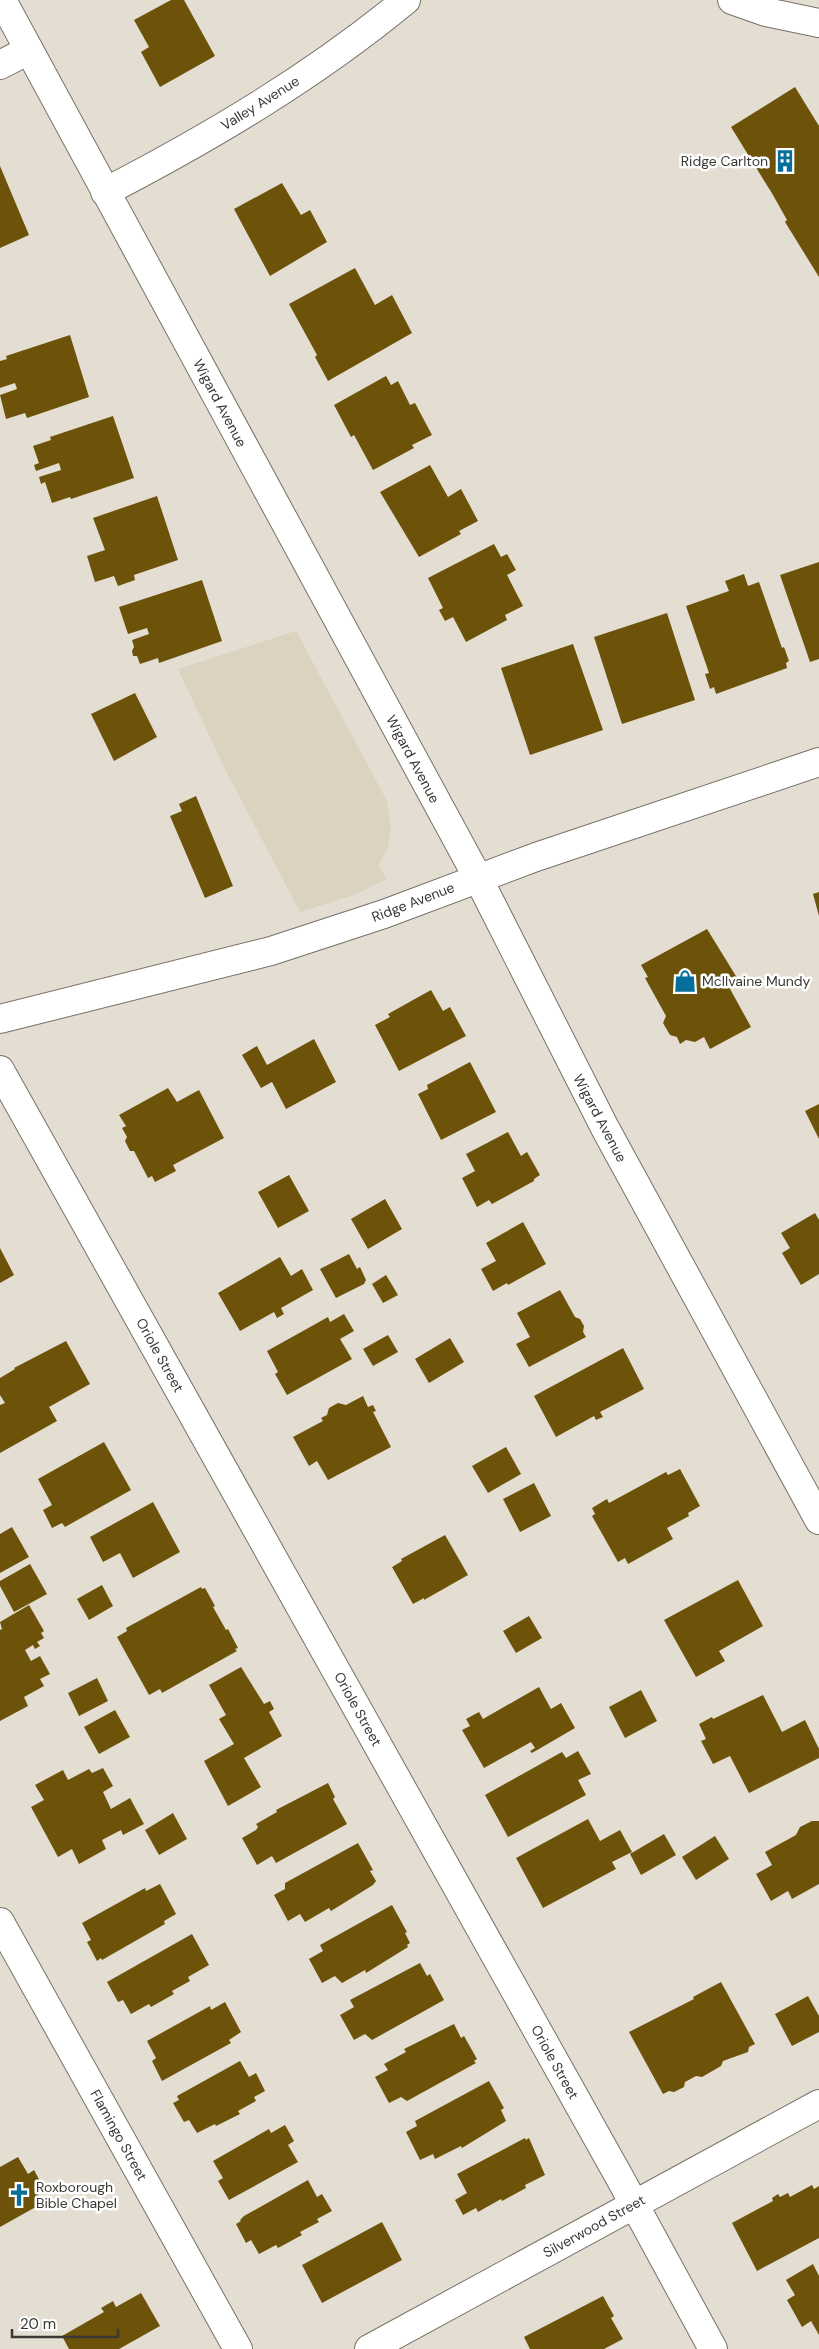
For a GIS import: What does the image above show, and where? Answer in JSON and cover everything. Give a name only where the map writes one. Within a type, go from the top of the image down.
[{"type":"street","name":"Wigard Avenue","points":[[2,0],[478,878],[605,1128],[819,1520]]},
{"type":"street","name":"Valley Avenue","points":[[105,192],[178,154],[287,87],[341,51],[406,0]]},
{"type":"street","points":[[732,0],[766,12],[819,23]]},
{"type":"street","points":[[0,65],[29,50]]},
{"type":"street","name":"Ridge Avenue","points":[[0,1019],[271,951],[384,914],[478,878],[819,762]]},
{"type":"street","name":"Oriole Street","points":[[0,1070],[634,2204],[713,2349]]},
{"type":"street","name":"Flamingo Street","points":[[0,1922],[238,2349]]},
{"type":"street","name":"Silverwood Street","points":[[369,2349],[819,2104]]},
{"type":"shaded area","points":[[296,631],[387,801],[391,827],[388,849],[378,865],[387,879],[357,894],[300,912],[225,769],[178,669]]},
{"type":"building","points":[[171,0],[184,0],[215,56],[160,87],[141,52],[149,47],[134,20]]},
{"type":"building","name":"Ridge Carlton","points":[[795,87],[819,126],[819,277],[785,222],[787,220],[773,195],[731,127]]},
{"type":"building","points":[[0,166],[29,235],[0,248]]},
{"type":"building","points":[[282,183],[301,215],[310,210],[327,242],[270,276],[234,209]]},
{"type":"building","points":[[355,268],[375,305],[392,295],[412,333],[328,381],[315,357],[317,355],[289,304]]},
{"type":"building","points":[[70,335],[89,397],[27,418],[25,413],[6,419],[0,395],[17,389],[15,383],[0,388],[0,361],[7,359],[6,356]]},
{"type":"building","points":[[386,376],[391,385],[398,381],[410,405],[415,403],[432,435],[412,445],[414,448],[373,470],[354,435],[351,437],[334,405]]},
{"type":"building","points":[[113,416],[134,478],[71,499],[70,497],[52,503],[45,482],[41,484],[39,477],[61,470],[59,463],[36,471],[34,465],[39,463],[33,446],[51,440],[50,437]]},
{"type":"building","points":[[430,465],[448,497],[461,489],[478,521],[459,531],[461,534],[419,557],[380,492]]},
{"type":"building","points":[[157,496],[178,560],[134,575],[135,580],[118,586],[114,576],[95,582],[87,556],[105,550],[93,518]]},
{"type":"building","points":[[494,544],[501,557],[507,554],[516,570],[507,575],[523,606],[505,615],[507,620],[466,642],[453,617],[445,621],[439,610],[443,608],[428,578]]},
{"type":"building","points":[[819,562],[819,659],[810,662],[780,575]]},
{"type":"building","points":[[744,574],[748,586],[759,582],[782,648],[784,647],[789,661],[786,663],[787,668],[716,694],[714,687],[710,689],[705,674],[709,673],[686,606],[729,591],[725,581]]},
{"type":"building","points":[[202,580],[222,641],[159,663],[158,658],[140,664],[137,656],[133,656],[132,651],[134,647],[132,640],[149,634],[147,628],[128,634],[119,607]]},
{"type":"building","points":[[667,613],[695,700],[622,724],[594,637]]},
{"type":"building","points":[[573,644],[603,730],[530,755],[501,668]]},
{"type":"building","points":[[135,693],[157,737],[114,761],[91,714]]},
{"type":"building","points":[[196,796],[233,886],[205,898],[170,816],[182,811],[179,804]]},
{"type":"building","points":[[819,892],[819,916],[813,894]]},
{"type":"building","points":[[707,929],[739,981],[729,987],[751,1027],[710,1049],[704,1037],[695,1042],[686,1040],[680,1044],[677,1037],[670,1035],[663,1023],[666,1016],[645,978],[648,977],[641,965]]},
{"type":"building","points":[[431,990],[443,1011],[450,1007],[466,1036],[399,1071],[375,1025],[390,1017],[388,1014]]},
{"type":"building","points":[[314,1039],[336,1082],[286,1109],[272,1082],[261,1088],[242,1055],[257,1046],[267,1065]]},
{"type":"building","points":[[470,1062],[496,1112],[441,1140],[418,1094],[428,1089],[427,1085]]},
{"type":"building","points":[[168,1088],[177,1102],[199,1090],[224,1138],[173,1165],[176,1171],[155,1182],[152,1176],[148,1178],[134,1151],[130,1151],[125,1141],[127,1137],[122,1128],[126,1126],[119,1115]]},
{"type":"building","points":[[819,1104],[819,1139],[805,1111]]},
{"type":"building","points":[[508,1132],[521,1156],[527,1152],[540,1175],[534,1181],[492,1204],[489,1200],[477,1207],[462,1178],[475,1171],[466,1154]]},
{"type":"building","points":[[289,1175],[309,1211],[278,1228],[258,1192]]},
{"type":"building","points":[[385,1199],[402,1229],[368,1249],[351,1219]]},
{"type":"building","points":[[815,1213],[819,1220],[819,1274],[801,1285],[782,1253],[790,1248],[781,1233]]},
{"type":"building","points":[[523,1222],[546,1264],[493,1291],[481,1269],[496,1261],[486,1243]]},
{"type":"building","points":[[0,1248],[14,1275],[0,1283]]},
{"type":"building","points":[[349,1254],[357,1269],[360,1267],[366,1280],[364,1284],[336,1298],[320,1269]]},
{"type":"building","points":[[280,1257],[291,1276],[302,1269],[313,1290],[281,1308],[284,1314],[277,1318],[274,1312],[240,1331],[218,1293]]},
{"type":"building","points":[[386,1275],[398,1295],[383,1303],[372,1284]]},
{"type":"building","points":[[560,1290],[575,1317],[580,1319],[584,1326],[583,1332],[586,1337],[529,1367],[516,1344],[530,1337],[517,1313]]},
{"type":"building","points":[[344,1314],[354,1331],[340,1339],[352,1359],[287,1395],[275,1374],[278,1372],[267,1351],[328,1317],[330,1322]]},
{"type":"building","points":[[388,1335],[398,1352],[373,1366],[363,1349]]},
{"type":"building","points":[[450,1338],[464,1362],[429,1383],[415,1359]]},
{"type":"building","points":[[66,1341],[90,1384],[49,1407],[57,1421],[0,1453],[0,1405],[5,1403],[0,1395],[0,1378],[14,1368]]},
{"type":"building","points":[[623,1348],[644,1389],[600,1412],[603,1417],[596,1420],[594,1416],[556,1437],[534,1396]]},
{"type":"building","points":[[363,1396],[368,1407],[373,1405],[376,1411],[373,1412],[391,1447],[328,1480],[317,1461],[309,1466],[293,1437],[323,1421],[321,1418],[327,1415],[329,1408],[338,1403],[346,1405]]},
{"type":"building","points":[[104,1442],[131,1490],[65,1527],[62,1523],[52,1528],[43,1510],[52,1505],[38,1479]]},
{"type":"building","points":[[506,1447],[521,1474],[488,1493],[472,1466]]},
{"type":"building","points":[[680,1469],[700,1506],[688,1513],[689,1516],[667,1528],[673,1539],[628,1564],[625,1558],[618,1562],[592,1516],[595,1514],[592,1508],[607,1499],[609,1503],[666,1472],[668,1475]]},
{"type":"building","points":[[534,1483],[551,1516],[520,1532],[503,1499]]},
{"type":"building","points":[[153,1502],[180,1552],[133,1578],[120,1553],[103,1562],[90,1537]]},
{"type":"building","points":[[12,1527],[29,1557],[0,1573],[0,1534]]},
{"type":"building","points":[[445,1535],[468,1575],[424,1600],[424,1598],[413,1604],[392,1567],[402,1561],[401,1559]]},
{"type":"building","points":[[30,1564],[47,1594],[14,1612],[0,1586],[0,1581]]},
{"type":"building","points":[[738,1580],[763,1626],[719,1651],[725,1661],[696,1677],[664,1620]]},
{"type":"building","points":[[102,1585],[113,1606],[89,1620],[77,1599]]},
{"type":"building","points":[[201,1587],[202,1589],[205,1588],[215,1606],[213,1607],[238,1648],[235,1649],[237,1651],[162,1693],[160,1689],[149,1695],[117,1637],[127,1631],[126,1628]]},
{"type":"building","points":[[29,1605],[44,1631],[41,1633],[44,1638],[37,1642],[40,1646],[35,1649],[33,1645],[25,1650],[31,1661],[40,1656],[50,1674],[40,1679],[44,1686],[24,1697],[28,1706],[0,1721],[0,1630],[2,1629],[0,1622]]},
{"type":"building","points":[[529,1616],[542,1638],[516,1653],[503,1631]]},
{"type":"building","points":[[241,1667],[264,1704],[270,1701],[274,1709],[269,1712],[282,1736],[244,1758],[261,1787],[228,1806],[204,1761],[234,1744],[219,1719],[226,1715],[209,1685]]},
{"type":"building","points":[[97,1678],[108,1701],[79,1716],[68,1693]]},
{"type":"building","points":[[539,1687],[551,1709],[561,1703],[575,1728],[532,1753],[530,1751],[535,1748],[531,1742],[484,1768],[462,1730],[470,1726],[466,1719],[479,1712],[483,1719]]},
{"type":"building","points":[[641,1690],[657,1721],[625,1738],[609,1707]]},
{"type":"building","points":[[763,1695],[782,1732],[805,1720],[819,1749],[819,1758],[749,1793],[730,1756],[713,1764],[701,1741],[706,1739],[699,1724]]},
{"type":"building","points":[[115,1710],[130,1737],[99,1754],[84,1727]]},
{"type":"building","points":[[578,1751],[591,1774],[578,1780],[586,1795],[508,1837],[485,1795],[562,1752],[566,1758]]},
{"type":"building","points":[[103,1768],[113,1786],[103,1792],[111,1809],[130,1798],[144,1824],[123,1835],[121,1830],[102,1840],[106,1849],[79,1864],[72,1849],[58,1857],[31,1807],[44,1800],[35,1785],[63,1770],[68,1780],[89,1769],[92,1773]]},
{"type":"building","points":[[328,1783],[335,1797],[333,1799],[347,1824],[276,1863],[272,1856],[257,1865],[242,1838],[256,1830],[258,1827],[256,1824],[277,1812],[276,1810]]},
{"type":"building","points":[[173,1813],[187,1839],[159,1855],[145,1830]]},
{"type":"building","points":[[588,1819],[600,1841],[620,1830],[632,1852],[612,1862],[616,1869],[543,1908],[516,1858]]},
{"type":"building","points":[[812,1821],[819,1821],[819,1884],[792,1899],[788,1891],[771,1901],[756,1874],[772,1865],[765,1852],[796,1835],[800,1827]]},
{"type":"building","points":[[664,1834],[676,1855],[641,1875],[630,1854]]},
{"type":"building","points":[[715,1836],[729,1859],[696,1880],[682,1857]]},
{"type":"building","points":[[358,1843],[373,1870],[370,1871],[376,1881],[373,1885],[331,1911],[329,1908],[305,1922],[300,1914],[288,1921],[274,1895],[285,1889],[285,1883]]},
{"type":"building","points":[[160,1884],[176,1914],[164,1921],[165,1924],[102,1960],[101,1958],[97,1961],[87,1942],[91,1940],[82,1923],[145,1888],[146,1891]]},
{"type":"building","points":[[392,1905],[407,1932],[405,1933],[410,1943],[407,1945],[408,1947],[366,1973],[365,1970],[342,1983],[335,1976],[322,1983],[309,1959],[323,1951],[320,1945]]},
{"type":"building","points":[[192,1934],[209,1965],[188,1977],[190,1981],[172,1991],[174,1994],[151,2007],[149,2004],[131,2014],[123,2000],[118,2002],[107,1982]]},
{"type":"building","points":[[420,1963],[427,1976],[430,1974],[444,2000],[372,2040],[365,2034],[354,2040],[340,2015],[354,2007],[350,2000]]},
{"type":"building","points":[[721,1982],[755,2044],[749,2047],[748,2052],[723,2061],[721,2066],[702,2077],[696,2076],[685,2082],[684,2087],[674,2092],[669,2091],[663,2094],[629,2032],[694,1999],[693,1997]]},
{"type":"building","points":[[808,1996],[819,2016],[819,2032],[792,2046],[775,2014]]},
{"type":"building","points":[[225,2002],[241,2032],[229,2040],[231,2043],[162,2081],[152,2061],[156,2058],[147,2041],[210,2006],[211,2010]]},
{"type":"building","points":[[454,2024],[461,2038],[464,2036],[477,2059],[474,2061],[476,2063],[407,2101],[401,2097],[389,2103],[375,2077],[388,2070],[384,2064],[406,2052],[404,2049]]},
{"type":"building","points":[[240,2061],[249,2077],[256,2073],[265,2091],[254,2097],[256,2101],[238,2111],[240,2114],[197,2133],[189,2120],[184,2122],[173,2103],[179,2100],[177,2096]]},
{"type":"building","points":[[489,2081],[504,2108],[501,2110],[506,2121],[462,2148],[461,2146],[435,2159],[433,2154],[420,2160],[406,2132],[417,2126],[415,2121]]},
{"type":"building","points":[[285,2125],[294,2141],[288,2145],[298,2162],[229,2200],[218,2181],[223,2178],[213,2161],[269,2129],[271,2133]]},
{"type":"building","points":[[525,2138],[526,2140],[529,2138],[545,2175],[525,2185],[526,2188],[502,2201],[501,2199],[478,2212],[476,2208],[463,2215],[455,2200],[467,2193],[457,2174]]},
{"type":"building","name":"Roxborough Bible Chapel","points":[[18,2157],[28,2174],[34,2170],[41,2183],[34,2187],[43,2203],[0,2227],[0,2167]]},
{"type":"building","points":[[308,2180],[317,2197],[322,2194],[332,2211],[317,2219],[319,2222],[300,2232],[302,2235],[278,2248],[276,2245],[259,2254],[251,2240],[246,2243],[236,2224],[244,2216]]},
{"type":"building","points":[[812,2185],[814,2189],[819,2186],[819,2238],[757,2271],[732,2223],[773,2201],[772,2198],[778,2194],[780,2197],[788,2193],[790,2197]]},
{"type":"building","points":[[382,2222],[402,2260],[322,2303],[302,2265]]},
{"type":"building","points":[[813,2264],[819,2276],[819,2335],[811,2321],[802,2327],[787,2300],[795,2295],[786,2280]]},
{"type":"building","points":[[141,2293],[160,2326],[119,2349],[69,2349],[62,2336],[104,2312],[101,2308],[113,2301],[116,2307]]},
{"type":"building","points":[[603,2296],[614,2316],[611,2318],[623,2339],[604,2349],[530,2349],[524,2337]]},
{"type":"place","name":"Ridge Carlton","points":[[785,161]]},
{"type":"place","name":"McIlvaine Mundy","points":[[685,981]]},
{"type":"place","name":"Roxborough Bible Chapel","points":[[19,2195]]}]
